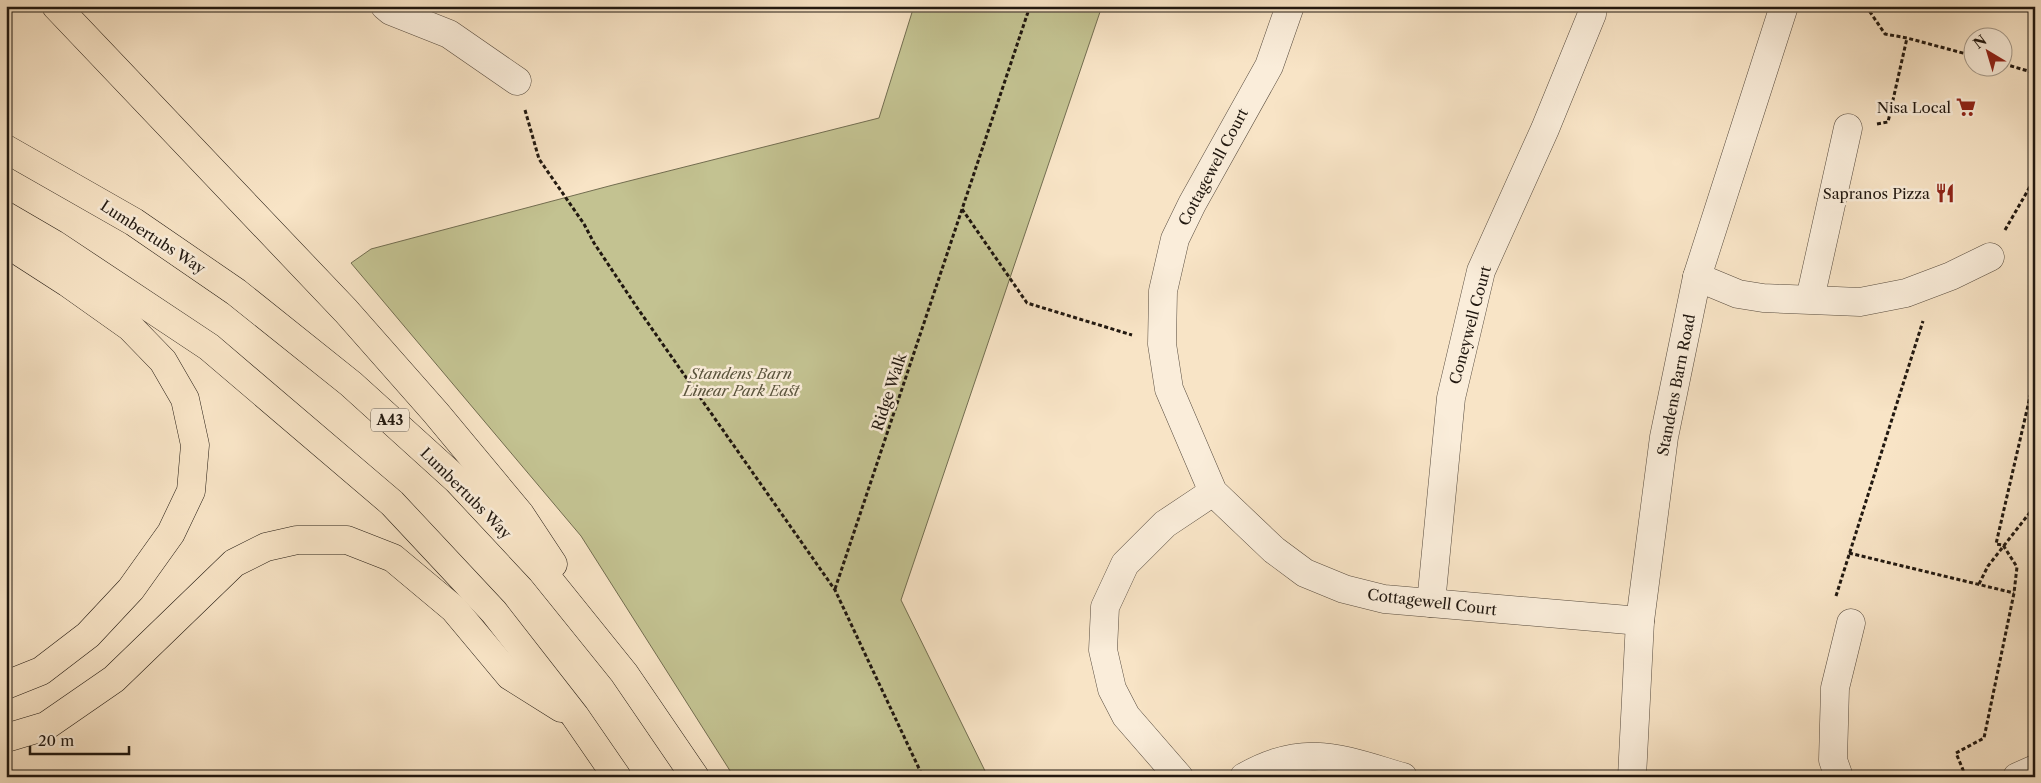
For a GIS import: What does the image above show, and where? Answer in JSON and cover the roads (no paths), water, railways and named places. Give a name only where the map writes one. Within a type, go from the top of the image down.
[{"type":"highway","points":[[56,6],[346,311],[436,413],[520,514],[624,673]]},
{"type":"highway","name":"Lumbertubs Way","points":[[6,149],[134,222],[236,292],[351,384],[456,480],[541,570],[624,673],[695,777]]},
{"type":"highway","points":[[6,216],[54,244],[209,347],[392,503],[494,612],[575,716],[617,777]]},
{"type":"highway","points":[[6,243],[68,283],[130,327],[163,361],[185,399],[196,444],[192,491],[170,533],[130,589],[88,635],[41,671],[6,685]]},
{"type":"highway","points":[[6,738],[46,726],[114,679],[234,563],[266,547],[297,540],[347,540],[393,558],[454,609],[510,676],[575,716]]},
{"type":"street","points":[[384,6],[391,11],[449,34],[517,81]]},
{"type":"street","name":"Cottagewell Court","points":[[1290,6],[1268,66],[1192,204],[1175,239],[1163,291],[1162,344],[1169,389],[1213,492],[1274,550],[1305,573],[1344,589],[1384,599],[1640,621]]},
{"type":"street","name":"Coneywell Court","points":[[1431,603],[1451,398],[1481,271],[1544,129],[1592,14],[1593,6]]},
{"type":"street","name":"Standens Barn Road","points":[[1632,777],[1640,621],[1664,437],[1697,277],[1784,6]]},
{"type":"street","points":[[1810,299],[1848,128]]},
{"type":"street","points":[[1697,277],[1738,294],[1763,298],[1860,302],[1906,293],[1990,257]]},
{"type":"street","points":[[1179,777],[1126,716],[1112,688],[1103,650],[1104,607],[1125,564],[1164,524],[1213,492]]},
{"type":"street","points":[[1839,777],[1833,760],[1835,688],[1851,623]]},
{"type":"street","points":[[1244,777],[1284,759],[1312,755],[1343,760],[1403,777]]},
{"type":"street","points":[[2017,777],[2035,769]]},
{"type":"place","name":"Nisa Local","points":[[1966,107]]},
{"type":"place","name":"Sapranos Pizza","points":[[1945,193]]},
{"type":"park label","name":"Standens Barn Linear Park East","points":[[741,382]]}]
